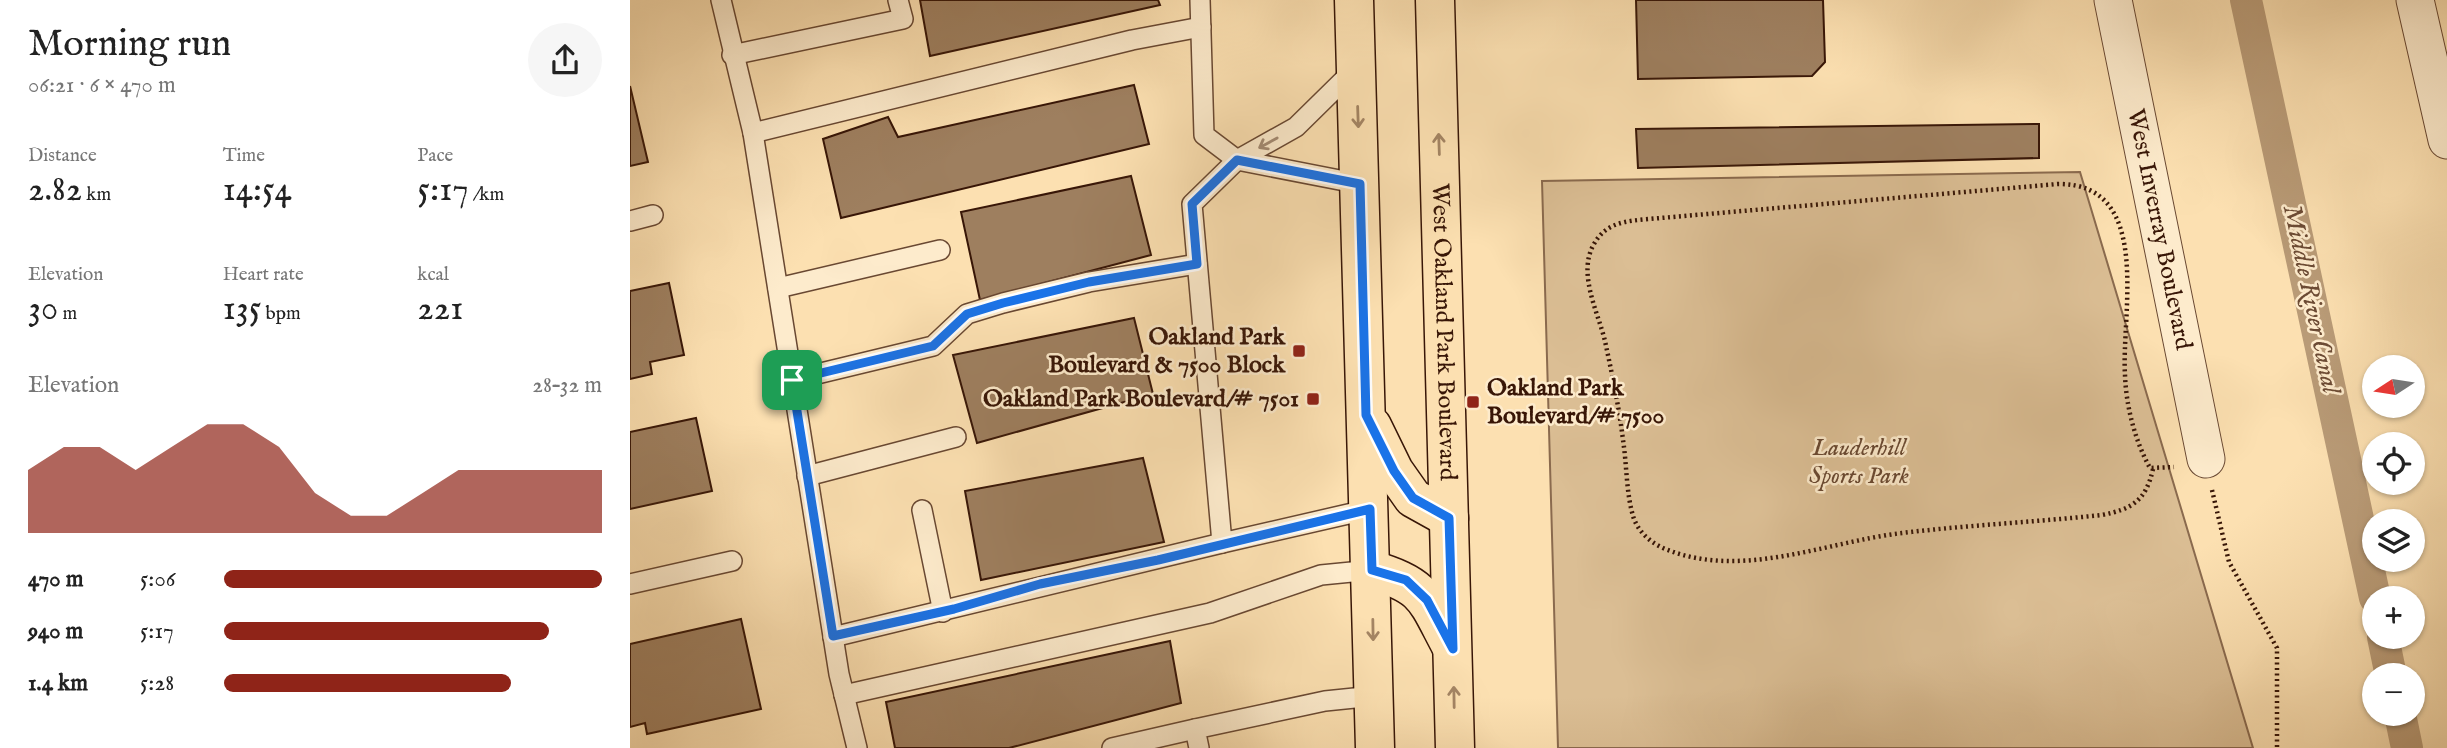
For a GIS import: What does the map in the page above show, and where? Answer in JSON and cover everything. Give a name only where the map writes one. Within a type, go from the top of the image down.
[{"type":"main road","points":[[1354,0],[1375,748]]},
{"type":"main road","name":"West Oakland Park Boulevard","points":[[1435,0],[1455,748]]},
{"type":"main road","points":[[1366,415],[1394,471],[1413,498],[1449,518]]},
{"type":"main road","points":[[1372,570],[1406,580],[1427,600],[1453,649]]},
{"type":"street","name":"West Inverray Boulevard","points":[[2113,0],[2206,459]]},
{"type":"street","points":[[2415,0],[2447,140]]},
{"type":"lane","points":[[721,0],[732,55],[753,133],[833,636],[857,748]]},
{"type":"lane","points":[[732,55],[903,19],[898,0]]},
{"type":"lane","points":[[1200,0],[1203,135],[1237,160],[1360,184]]},
{"type":"lane","points":[[753,133],[1132,40],[1201,27]]},
{"type":"lane","points":[[1222,543],[1192,204],[1237,160],[1296,127],[1356,67]]},
{"type":"lane","points":[[630,220],[653,215]]},
{"type":"lane","points":[[778,288],[940,250]]},
{"type":"lane","points":[[792,380],[933,346],[967,314],[1003,303],[1089,282],[1197,264]]},
{"type":"lane","points":[[807,476],[956,437]]},
{"type":"lane","points":[[833,636],[943,612],[1040,584],[1158,560],[1370,509]]},
{"type":"lane","points":[[922,510],[943,612]]},
{"type":"lane","points":[[630,584],[732,561]]},
{"type":"lane","points":[[844,695],[1210,614],[1321,575],[1372,570]]},
{"type":"lane","points":[[1112,748],[1197,738],[1325,701],[1374,696]]},
{"type":"path","points":[[2153,469],[2142,499],[2128,510],[2102,515],[1898,533],[1788,556],[1692,558],[1660,547],[1642,534],[1634,519],[1622,432],[1604,339],[1591,295],[1588,269],[1593,245],[1607,229],[1620,222],[2058,184],[2072,184],[2098,192],[2115,209],[2124,246],[2128,285],[2124,375],[2130,412],[2142,453],[2150,468],[2161,470],[2206,459],[2229,562],[2277,648],[2277,748]]},
{"type":"green space","name":"Lauderhill Sports Park","points":[[2080,172],[2253,748],[1558,748],[1542,181]]},
{"type":"building","points":[[920,0],[1158,0],[1160,5],[930,56]]},
{"type":"building","points":[[1636,0],[1823,0],[1825,62],[1812,76],[1638,79]]},
{"type":"building","points":[[1134,85],[1149,144],[841,218],[823,139],[888,117],[898,137]]},
{"type":"building","points":[[630,86],[648,162],[630,166]]},
{"type":"building","points":[[2039,124],[2039,158],[1638,168],[1636,129]]},
{"type":"building","points":[[1131,176],[1151,255],[980,300],[961,212]]},
{"type":"building","points":[[669,283],[684,355],[650,362],[652,374],[630,379],[630,291]]},
{"type":"building","points":[[1134,318],[1153,394],[977,443],[953,355]]},
{"type":"building","points":[[696,418],[712,491],[630,509],[630,432]]},
{"type":"building","points":[[1143,458],[1164,542],[981,580],[965,491]]},
{"type":"building","points":[[741,619],[761,709],[647,734],[645,723],[630,727],[630,644]]},
{"type":"building","points":[[1170,641],[1181,703],[1009,748],[895,748],[886,702]]},
{"type":"waterway","name":"Middle River Canal","points":[[2246,0],[2372,586]]},
{"type":"waterway","name":"Middle River Canal","points":[[2385,649],[2388,663]]},
{"type":"waterway","name":"Middle River Canal","points":[[2402,726],[2407,748]]},
{"type":"place","name":"Oakland Park Boulevard & 7500 Block","points":[[1299,351]]},
{"type":"place","name":"Oakland Park Boulevard/# 7501","points":[[1313,399]]},
{"type":"place","name":"Oakland Park Boulevard/# 7500","points":[[1473,402]]},
{"type":"route","points":[[1237,160],[1360,184],[1366,415],[1394,471],[1413,498],[1449,518],[1453,649],[1427,600],[1406,580],[1372,570],[1370,509],[1158,560],[1040,584],[954,609],[833,636],[792,380],[933,346],[967,314],[1003,303],[1089,282],[1197,264],[1192,204],[1237,160]]}]
